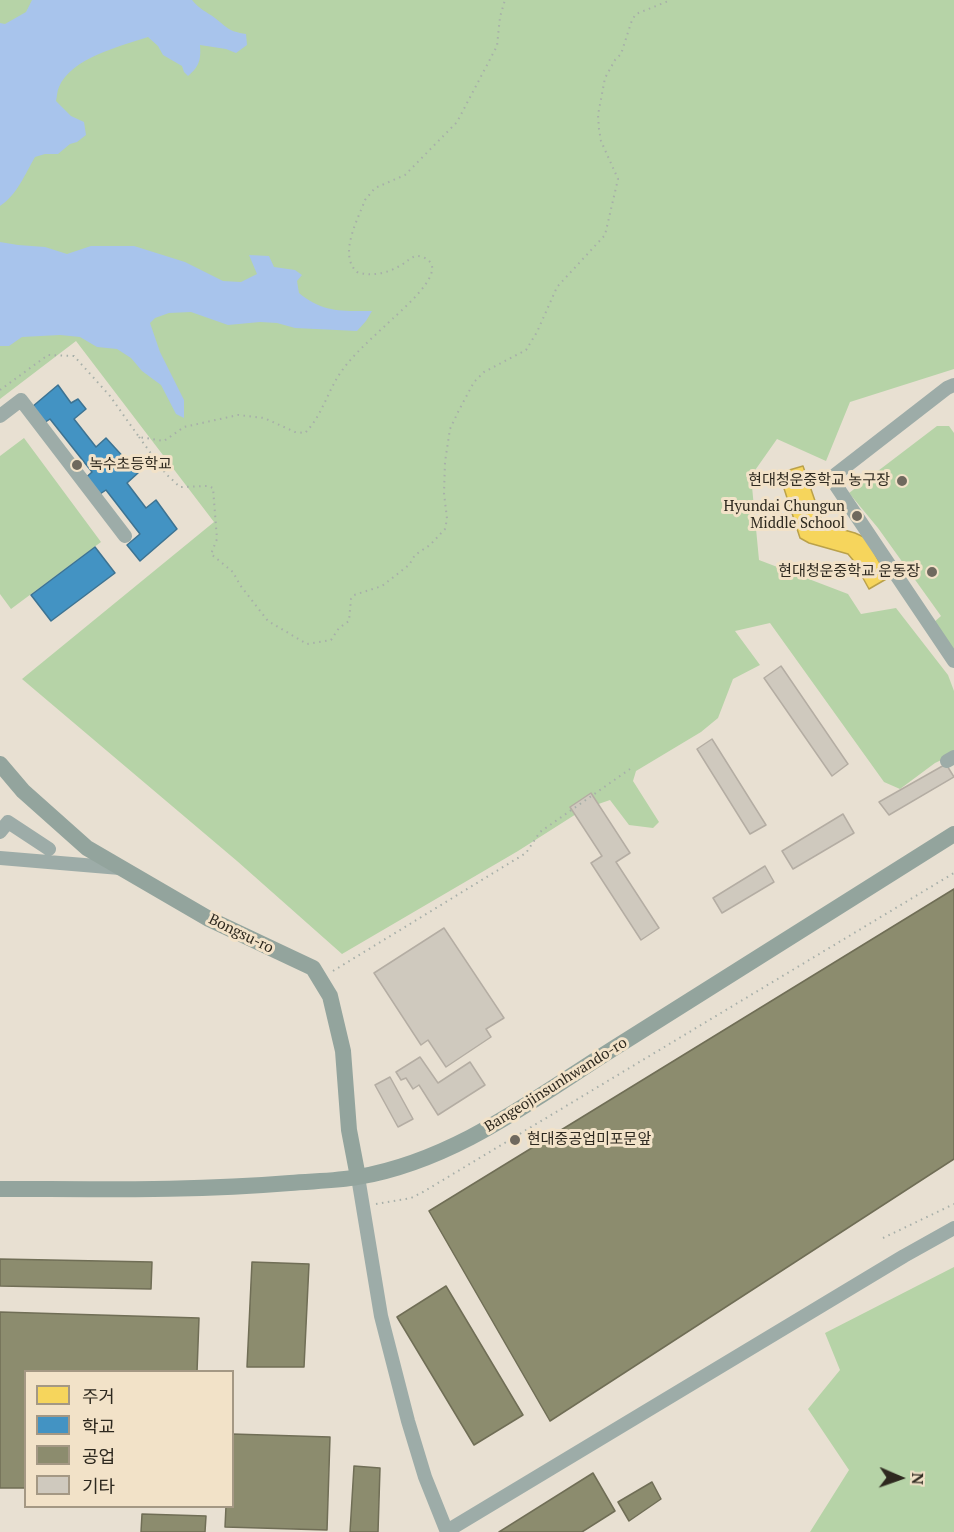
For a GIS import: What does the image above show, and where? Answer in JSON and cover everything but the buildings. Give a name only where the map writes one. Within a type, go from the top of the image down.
[{"type":"main road","name":"Bongsu-ro","points":[[0,764],[22,791],[87,848],[209,919],[313,968],[330,996],[343,1051],[350,1130],[358,1177]]},
{"type":"main road","name":"Bangeojinsunhwando-ro","points":[[0,1189],[171,1189],[261,1186],[358,1177],[425,1159],[518,1112],[602,1056],[954,834]]},
{"type":"street","points":[[954,385],[947,388],[831,478],[954,661]]},
{"type":"street","points":[[0,416],[21,400],[125,536]]},
{"type":"street","points":[[2,822],[49,849]]},
{"type":"street","points":[[0,858],[121,868]]},
{"type":"street","points":[[358,1177],[381,1316],[425,1477],[447,1531],[954,1228]]},
{"type":"path","points":[[139,437],[164,441],[184,428],[238,415],[264,418],[301,434],[308,430],[347,364],[418,293],[433,271],[432,264],[427,258],[418,256],[387,271],[361,274],[352,266],[350,245],[369,193],[405,175],[457,122],[497,46],[500,17],[505,0]]},
{"type":"path","points":[[0,390],[48,355],[74,356],[110,396],[166,474],[180,488],[208,486],[213,488],[217,539],[211,554],[233,572],[240,585],[268,621],[307,644],[331,640],[339,628],[349,621],[351,599],[354,595],[382,586],[409,565],[415,555],[430,545],[445,529],[447,519],[444,493],[445,462],[450,429],[474,382],[483,372],[526,350],[537,332],[557,287],[605,235],[618,179],[601,141],[599,129],[598,115],[604,78],[621,54],[625,36],[636,14],[671,0]]},
{"type":"path","points":[[320,979],[526,853],[540,832],[630,769]]},
{"type":"path","points":[[363,1206],[411,1198],[423,1192],[954,873]]},
{"type":"path","points":[[883,1238],[954,1204]]},
{"type":"green space","points":[[0,0],[954,0],[954,369],[850,402],[826,461],[777,439],[751,476],[759,560],[848,594],[861,614],[896,608],[948,675],[954,691],[954,754],[935,763],[900,789],[884,782],[770,623],[735,631],[760,665],[733,679],[718,718],[701,732],[636,771],[633,781],[659,822],[653,828],[629,825],[610,800],[584,809],[518,851],[342,954],[237,861],[22,679],[214,522],[76,341],[0,399]]},
{"type":"green space","points":[[937,426],[949,426],[954,433],[954,650],[933,623],[941,616],[878,528],[849,493]]},
{"type":"green space","points":[[24,438],[101,542],[11,609],[0,594],[0,456]]},
{"type":"green space","points":[[954,1267],[954,1532],[810,1532],[849,1470],[808,1409],[840,1370],[825,1333]]},
{"type":"water","points":[[32,0],[192,0],[229,29],[246,34],[247,45],[236,53],[200,45],[199,62],[188,76],[182,66],[163,55],[158,46],[148,37],[98,54],[74,68],[58,89],[56,101],[71,116],[84,122],[86,135],[58,154],[35,157],[16,190],[0,206],[0,23],[5,24],[26,12]]},
{"type":"water","points":[[0,242],[45,247],[67,254],[91,246],[134,246],[185,262],[223,281],[241,282],[257,274],[249,255],[269,256],[274,267],[295,270],[302,275],[297,281],[299,293],[308,300],[333,310],[372,311],[357,331],[295,328],[277,323],[260,322],[228,325],[191,312],[169,313],[155,318],[150,323],[160,352],[184,400],[184,418],[176,414],[161,385],[142,371],[131,358],[117,349],[97,347],[80,337],[60,335],[22,337],[9,346],[0,346]]},
{"type":"place","name":"녹수초등학교","points":[[77,465]]},
{"type":"place","name":"현대청운중학교 농구장","points":[[902,481]]},
{"type":"place","name":"Hyundai Chungun Middle School","points":[[857,516]]},
{"type":"place","name":"현대청운중학교 운동장","points":[[932,572]]},
{"type":"place","name":"현대중공업미포문앞","points":[[515,1140]]}]
